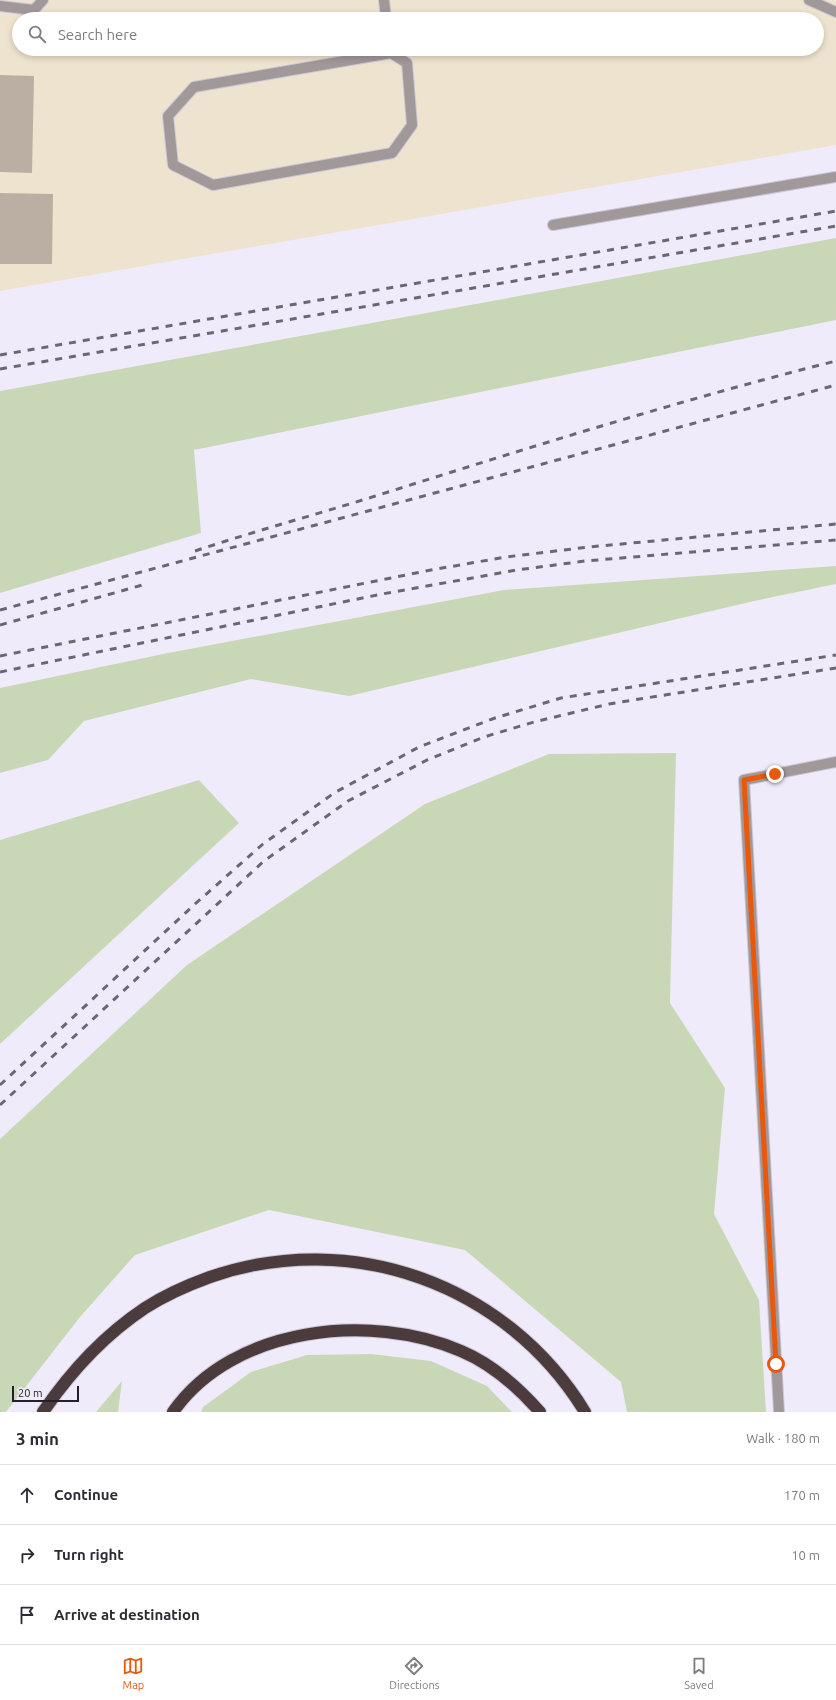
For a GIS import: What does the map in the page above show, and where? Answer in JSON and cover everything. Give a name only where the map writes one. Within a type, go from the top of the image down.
[{"type":"highway","points":[[42,1412],[97,1345],[130,1319],[164,1297],[202,1280],[240,1268],[279,1261],[320,1259],[362,1263],[404,1272],[442,1286],[475,1303],[504,1323],[529,1344],[568,1387],[585,1412]]},
{"type":"highway","points":[[173,1412],[185,1396],[209,1375],[259,1348],[298,1336],[358,1330],[400,1333],[420,1337],[463,1351],[498,1372],[515,1386],[540,1412]]},
{"type":"lane","points":[[0,6],[34,10],[44,0]]},
{"type":"lane","points":[[384,0],[385,12]]},
{"type":"lane","points":[[809,0],[836,12]]},
{"type":"lane","points":[[364,56],[194,87],[168,116],[172,165],[213,186],[392,154],[412,125],[407,63],[398,56]]},
{"type":"lane","points":[[553,225],[836,177]]},
{"type":"lane","points":[[779,1412],[744,780],[836,762]]},
{"type":"shaded area","points":[[0,0],[836,0],[836,145],[0,291]]},
{"type":"green space","points":[[836,238],[836,320],[194,450],[201,533],[0,593],[0,391]]},
{"type":"green space","points":[[836,566],[836,584],[754,601],[349,696],[251,679],[84,721],[48,760],[0,773],[0,688],[168,653],[504,590]]},
{"type":"green space","points":[[676,753],[670,1003],[725,1088],[714,1214],[759,1300],[766,1412],[627,1412],[621,1382],[465,1250],[269,1210],[135,1255],[80,1317],[6,1412],[0,1412],[0,1139],[187,965],[425,804],[549,754]]},
{"type":"green space","points":[[199,780],[239,823],[0,1044],[0,840]]},
{"type":"green space","points":[[371,1354],[431,1361],[487,1386],[512,1412],[201,1412],[203,1407],[251,1372],[307,1355]]},
{"type":"green space","points":[[122,1381],[118,1412],[96,1412]]},
{"type":"building","points":[[0,75],[34,76],[32,173],[0,172]]},
{"type":"building","points":[[0,193],[53,194],[52,264],[0,264]]},
{"type":"railway","points":[[0,355],[836,211]]},
{"type":"railway","points":[[0,369],[836,226]]},
{"type":"railway","points":[[195,551],[609,424],[722,391],[836,361]]},
{"type":"railway","points":[[0,610],[836,385]]},
{"type":"railway","points":[[0,656],[431,570],[506,557],[589,547],[836,524]]},
{"type":"railway","points":[[0,672],[382,594],[517,570],[585,561],[836,540]]},
{"type":"railway","points":[[0,625],[146,584]]},
{"type":"railway","points":[[0,1085],[195,904],[263,844],[334,793],[419,747],[495,718],[561,698],[836,655]]},
{"type":"railway","points":[[0,1105],[264,861],[348,801],[427,760],[484,737],[534,722],[609,704],[836,668]]},
{"type":"route","points":[[775,774],[744,780],[759,1080],[776,1364]]}]
